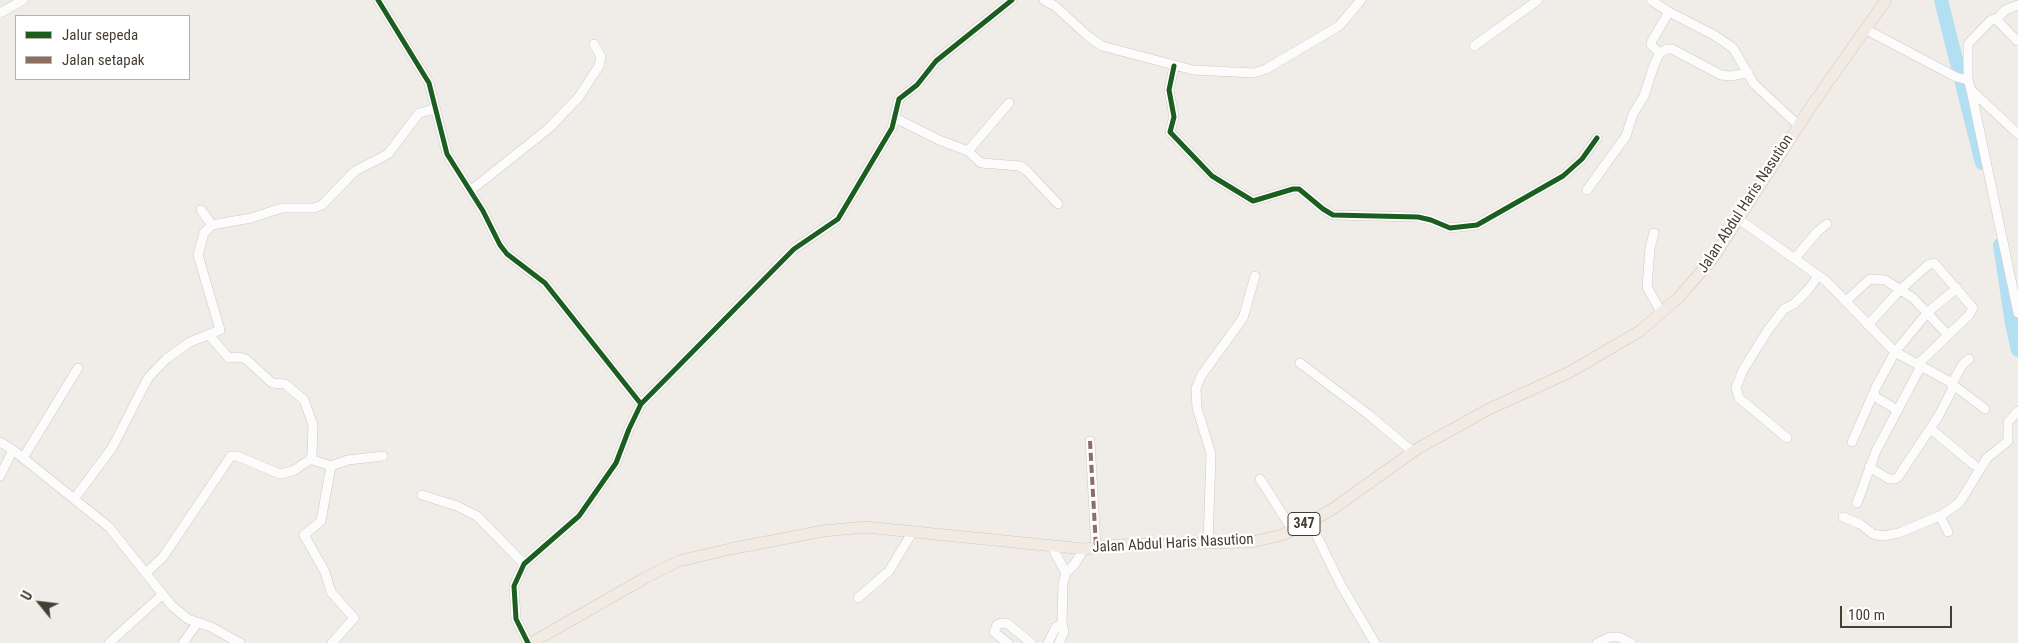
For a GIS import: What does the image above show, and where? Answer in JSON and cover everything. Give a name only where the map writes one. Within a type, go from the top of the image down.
[{"type":"main road","name":"Jalan Abdul Haris Nasution","points":[[529,643],[645,578],[679,562],[730,549],[823,531],[864,527],[1084,549],[1252,542],[1282,535],[1310,522],[1334,508],[1413,452],[1488,409],[1570,372],[1640,332],[1698,278],[1798,126],[1886,0]]},
{"type":"street","points":[[0,13],[23,0]]},
{"type":"street","points":[[378,0],[429,83],[447,154],[503,249],[545,283],[641,404]]},
{"type":"street","points":[[529,643],[516,619],[514,594],[514,586],[524,564],[579,516],[616,463],[629,428],[641,404],[794,249],[838,220],[892,128],[897,103],[902,95],[917,85],[936,61],[1012,0]]},
{"type":"street","points":[[1044,0],[1055,6],[1098,44],[1201,72],[1261,72],[1342,24],[1361,0]]},
{"type":"street","points":[[1474,46],[1538,0]]},
{"type":"street","points":[[1651,0],[1668,12],[1734,48],[1754,84],[1798,126]]},
{"type":"street","points":[[1963,78],[1968,44],[1990,21],[1996,20],[2005,10],[2018,4]]},
{"type":"street","points":[[1660,53],[1651,45],[1668,12]]},
{"type":"street","points":[[1996,20],[2017,41]]},
{"type":"street","points":[[1865,29],[1963,78],[1971,90],[2018,134]]},
{"type":"street","points":[[470,191],[548,129],[578,98],[599,66],[601,57],[594,44]]},
{"type":"street","points":[[1587,190],[1626,136],[1633,114],[1644,96],[1654,64],[1660,53],[1667,49],[1672,49],[1721,75],[1730,76],[1748,73]]},
{"type":"street","points":[[1174,66],[1169,90],[1174,117],[1170,132],[1212,176],[1253,201],[1293,189],[1299,189],[1327,212],[1340,216],[1422,217],[1450,228],[1477,225],[1563,176],[1582,159],[1597,138]]},
{"type":"street","points":[[1971,90],[2018,313]]},
{"type":"street","points":[[968,151],[1009,103]]},
{"type":"street","points":[[74,500],[112,448],[148,378],[166,359],[190,342],[219,331],[220,327],[198,252],[204,233],[212,225],[251,218],[282,208],[314,208],[322,205],[355,171],[388,154],[419,114],[435,109]]},
{"type":"street","points":[[895,118],[939,140],[968,151],[980,164],[1016,165],[1027,171],[1058,204]]},
{"type":"street","points":[[202,210],[212,225]]},
{"type":"street","points":[[1738,218],[1818,276],[1846,301],[1895,352],[1952,384],[1985,409]]},
{"type":"street","points":[[1795,258],[1817,232],[1827,224]]},
{"type":"street","points":[[1654,233],[1650,248],[1647,287],[1661,312]]},
{"type":"street","points":[[1857,503],[1869,467],[1920,365],[1969,315],[1973,308],[1934,263],[1931,263],[1900,290],[1868,325]]},
{"type":"street","points":[[1208,543],[1211,454],[1197,408],[1196,389],[1201,376],[1243,318],[1255,276]]},
{"type":"street","points":[[1787,438],[1739,398],[1736,388],[1746,366],[1768,330],[1784,309],[1808,290],[1818,276]]},
{"type":"street","points":[[1846,301],[1874,278],[1885,280],[1928,312],[1948,335]]},
{"type":"street","points":[[1852,442],[1895,352],[1928,312],[1956,288]]},
{"type":"street","points":[[146,573],[168,550],[231,456],[237,456],[280,474],[293,471],[310,459],[313,425],[304,400],[284,384],[272,383],[246,359],[229,358],[208,335]]},
{"type":"street","points":[[1869,467],[1889,479],[1895,480],[1931,429],[1952,390],[1952,384],[1963,364],[1969,359]]},
{"type":"street","points":[[1300,363],[1362,409],[1413,452]]},
{"type":"street","points":[[23,458],[78,368]]},
{"type":"street","points":[[1874,394],[1897,410]]},
{"type":"street","points":[[1843,517],[1856,522],[1872,534],[1883,536],[1899,534],[1940,516],[1959,503],[1987,458],[2007,443],[2009,439],[2008,422],[2018,411]]},
{"type":"street","points":[[1931,429],[1974,465]]},
{"type":"street","points":[[1090,441],[1096,547]]},
{"type":"street","points":[[0,442],[14,450],[110,527],[172,606],[188,619],[211,626],[240,643]]},
{"type":"street","points":[[0,476],[14,450]]},
{"type":"street","points":[[310,459],[331,466],[348,460],[384,456]]},
{"type":"street","points":[[331,466],[321,521],[305,533],[304,538],[325,572],[330,592],[354,618],[332,643]]},
{"type":"street","points":[[1260,479],[1292,529]]},
{"type":"street","points":[[422,495],[457,506],[477,516],[524,564]]},
{"type":"street","points":[[1940,516],[1948,532]]},
{"type":"street","points":[[1310,522],[1341,585],[1375,643]]},
{"type":"street","points":[[858,598],[888,571],[912,533]]},
{"type":"street","points":[[1052,547],[1066,573]]},
{"type":"street","points":[[1059,643],[1064,632],[1062,624],[1062,591],[1066,573],[1074,565],[1084,549]]},
{"type":"street","points":[[109,643],[162,595]]},
{"type":"street","points":[[183,643],[198,622]]},
{"type":"street","points":[[1008,643],[994,632],[997,625],[1002,622],[1008,624],[1031,643]]},
{"type":"street","points":[[1048,643],[1056,627],[1062,624]]},
{"type":"street","points":[[1597,643],[1610,637],[1619,637],[1631,643]]},
{"type":"waterway","points":[[1941,0],[1982,163]]},
{"type":"waterway","points":[[2000,245],[2012,324],[2018,350]]},
{"type":"marked path","points":[[1090,441],[1096,547]]},
{"type":"cycle path","points":[[378,0],[429,83],[447,154],[483,211],[500,245],[507,254],[545,283],[641,404]]},
{"type":"cycle path","points":[[528,643],[516,619],[514,586],[524,564],[579,516],[616,463],[641,404],[794,249],[838,219],[892,128],[899,99],[917,85],[936,61],[1012,0]]},
{"type":"cycle path","points":[[1174,66],[1169,90],[1174,117],[1170,132],[1212,176],[1253,201],[1293,189],[1299,189],[1333,215],[1418,217],[1450,228],[1477,225],[1563,176],[1582,159],[1597,138]]}]
